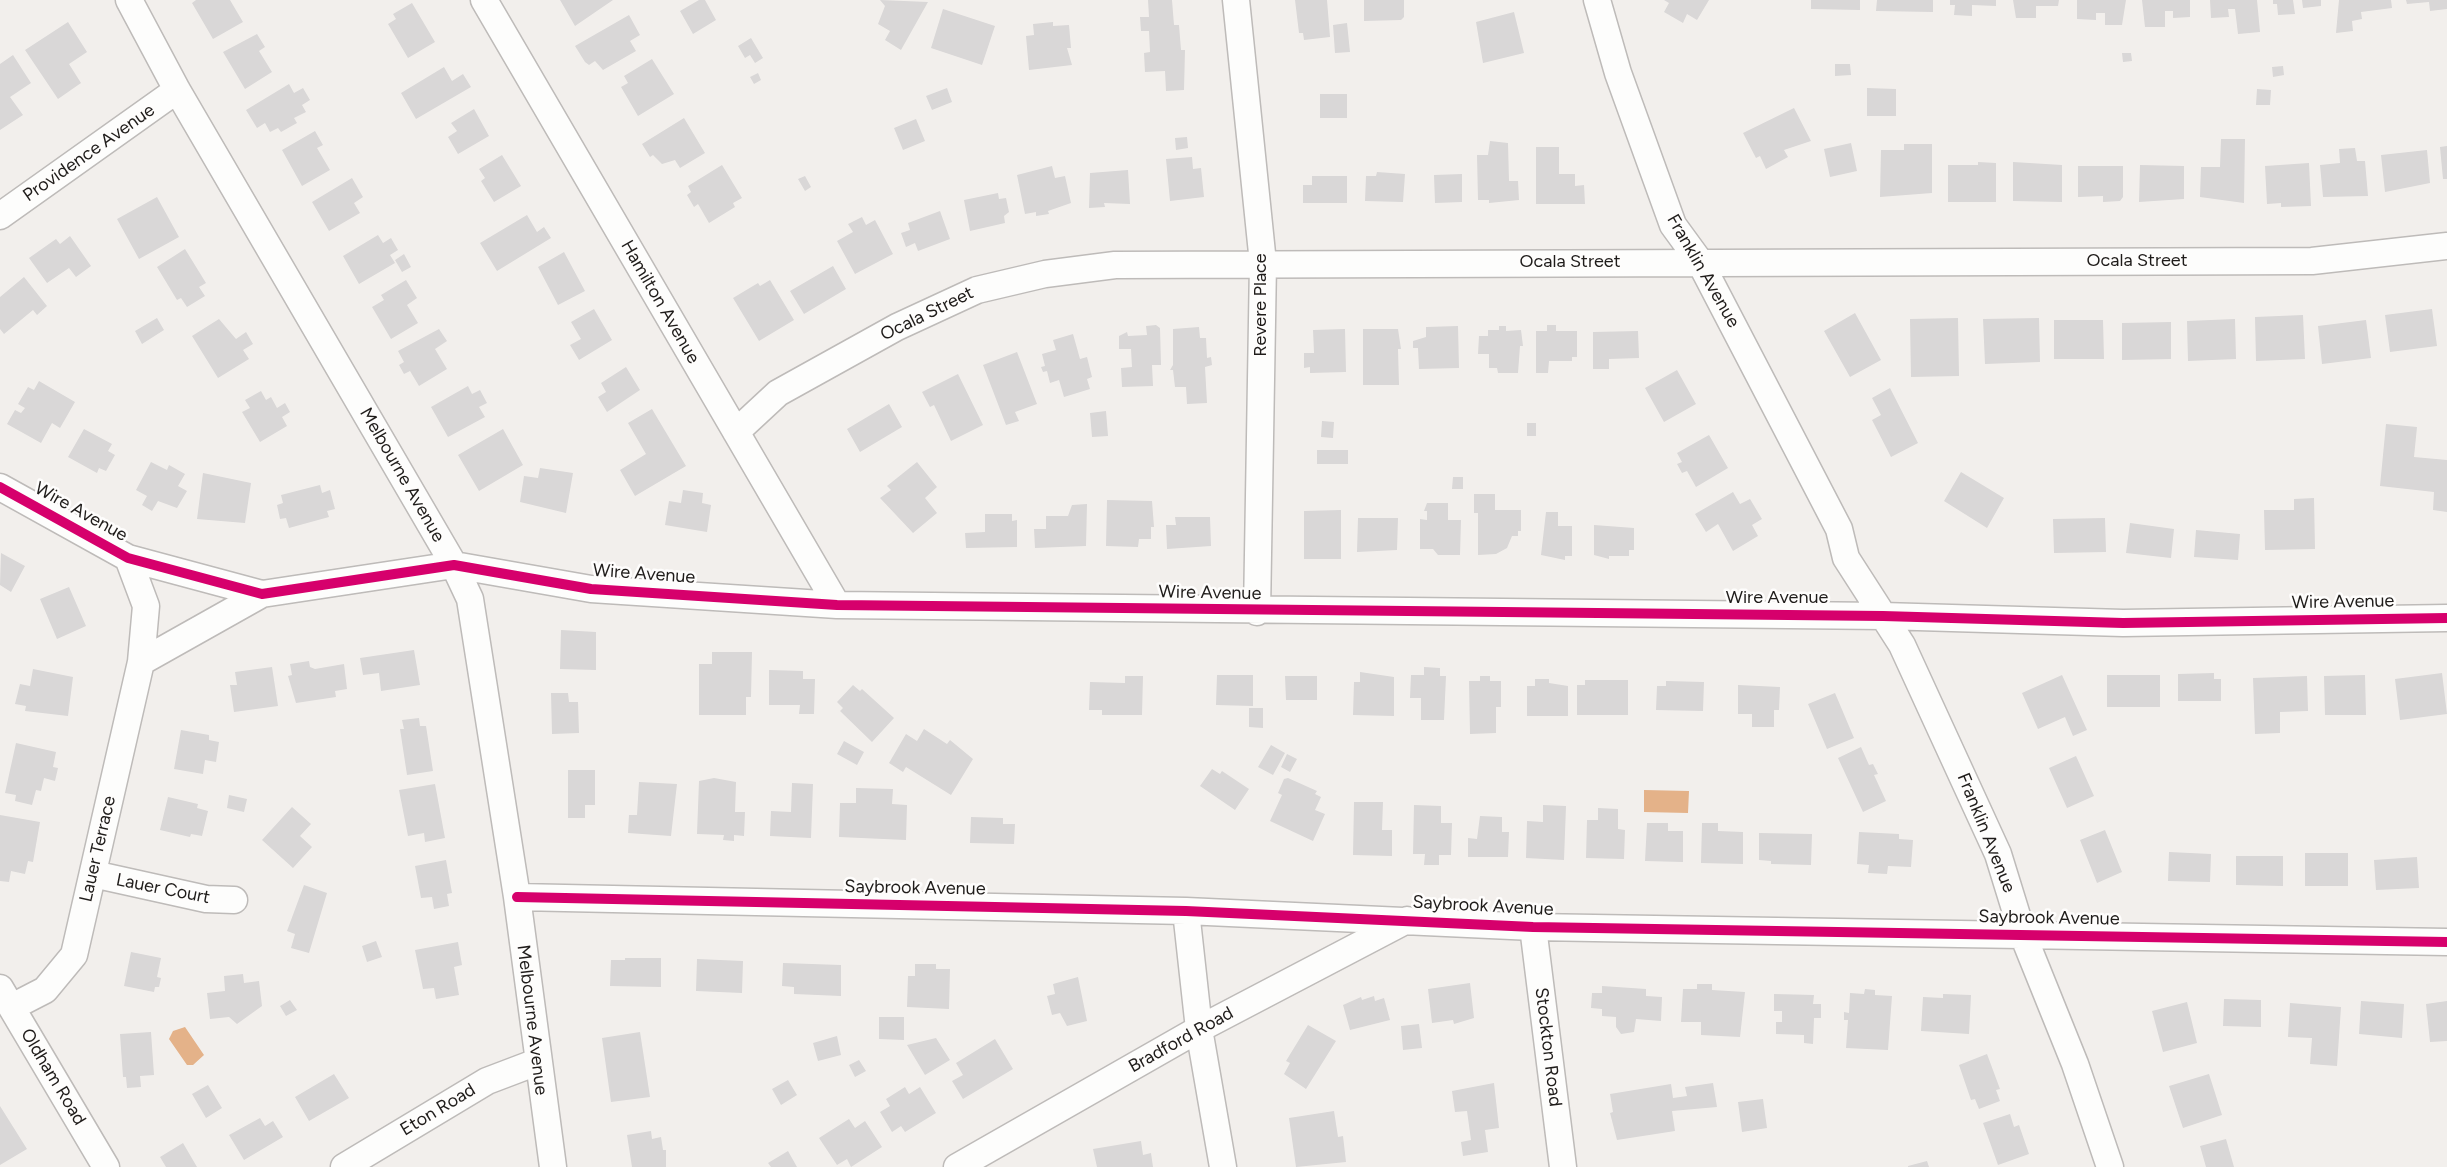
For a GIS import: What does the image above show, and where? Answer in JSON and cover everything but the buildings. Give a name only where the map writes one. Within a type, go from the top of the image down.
[{"type":"street","name":"Melbourne Avenue","points":[[129,0],[177,90],[454,565],[470,599],[516,897],[553,1167]]},
{"type":"street","name":"Hamilton Avenue","points":[[484,0],[837,605]]},
{"type":"street","name":"Revere Place","points":[[1236,0],[1263,263],[1257,612]]},
{"type":"street","name":"Franklin Avenue","points":[[1597,0],[1618,73],[1673,225],[1700,262],[1839,529],[1864,553],[1865,590],[1902,645],[1969,788],[1998,854],[2023,935],[2074,1064],[2110,1167]]},
{"type":"street","name":"Providence Avenue","points":[[0,216],[177,90]]},
{"type":"street","name":"Ocala Street","points":[[736,432],[778,393],[897,327],[977,290],[1045,274],[1115,265],[2312,261],[2447,246]]},
{"type":"street","name":"Wire Avenue","points":[[0,487],[128,558],[262,594],[454,565],[591,589],[837,605],[1257,612],[1883,617],[2123,623],[2447,618]]},
{"type":"street","name":"Lauer Terrace","points":[[6,998],[45,990],[74,956],[141,662],[146,606],[128,558]]},
{"type":"street","points":[[141,662],[262,594]]},
{"type":"street","name":"Lauer Court","points":[[93,874],[206,899],[234,900]]},
{"type":"street","name":"Saybrook Avenue","points":[[516,897],[1186,911],[1407,919],[1534,927],[2447,942]]},
{"type":"street","points":[[1186,911],[1199,1029],[1223,1167]]},
{"type":"street","name":"Bradford Road","points":[[957,1167],[1199,1029],[1407,919]]},
{"type":"street","name":"Stockton Road","points":[[1534,927],[1563,1167]]},
{"type":"street","name":"Oldham Road","points":[[6,998],[106,1167]]},
{"type":"street","name":"Eton Road","points":[[344,1167],[487,1081],[537,1062]]},
{"type":"shaded area","points":[[1644,790],[1689,791],[1688,813],[1644,812]]},
{"type":"shaded area","points":[[185,1027],[204,1055],[193,1065],[187,1065],[169,1039],[173,1031]]},
{"type":"cycle path","points":[[0,487],[128,558],[262,594],[454,565],[591,589],[837,605],[1883,616],[2123,623],[2447,618]]},
{"type":"cycle path","points":[[517,897],[1186,911],[1533,927],[2447,942]]}]
